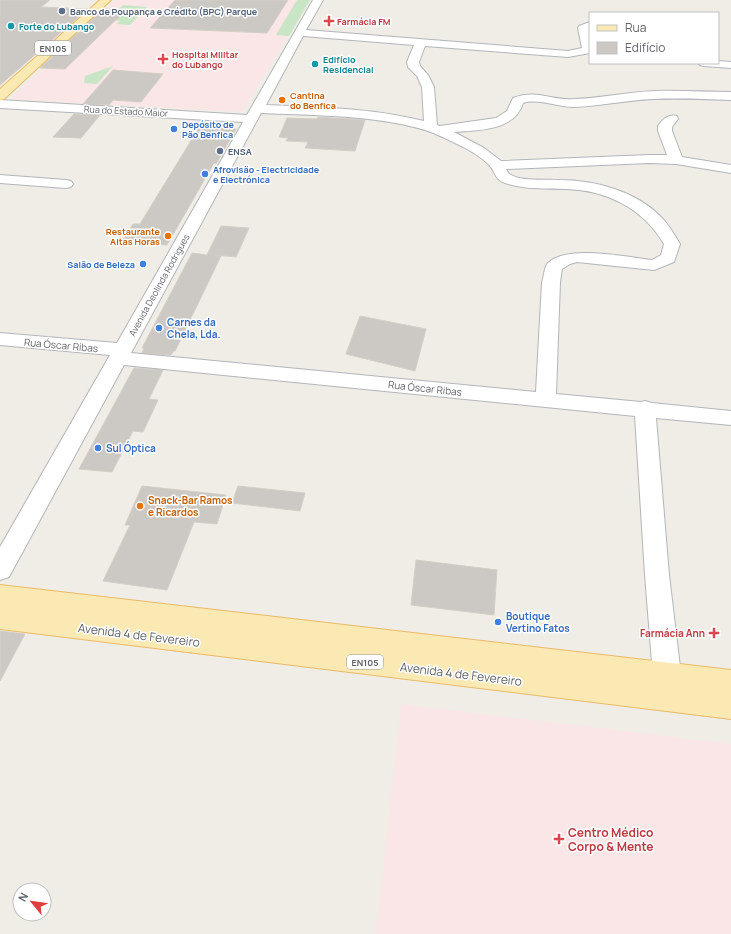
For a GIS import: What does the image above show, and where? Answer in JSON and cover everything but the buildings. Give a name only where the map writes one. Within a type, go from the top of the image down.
[{"type":"main road","name":"EN105","points":[[0,96],[106,0]]},
{"type":"main road","name":"Avenida 4 de Fevereiro","points":[[0,596],[731,683]]},
{"type":"main road","name":"Avenida 4 de Fevereiro","points":[[0,618],[731,706]]},
{"type":"street","name":"Avenida Deolinda Rodrigues","points":[[0,570],[318,0]]},
{"type":"street","points":[[300,33],[568,54],[589,50],[583,28],[589,25]]},
{"type":"street","points":[[421,42],[413,62],[414,67],[422,75],[428,87],[435,128]]},
{"type":"street","points":[[718,64],[731,65]]},
{"type":"street","points":[[435,128],[496,122],[506,119],[516,107],[517,101],[525,98],[574,103],[654,95],[731,96]]},
{"type":"street","name":"Rua do Estado Maior","points":[[0,104],[255,114],[362,113],[435,128]]},
{"type":"street","points":[[672,119],[665,126],[664,131],[676,160]]},
{"type":"street","points":[[435,128],[475,149],[497,165],[500,173],[507,179],[520,183],[576,185],[612,193],[635,203],[650,214],[665,231],[672,244],[668,258],[654,265],[577,257],[564,260],[554,267],[551,282],[546,400]]},
{"type":"street","points":[[497,165],[616,159],[676,160],[731,169]]},
{"type":"street","points":[[0,179],[66,184]]},
{"type":"street","name":"Rua Óscar Ribas","points":[[0,340],[546,400],[645,408],[731,418]]},
{"type":"street","points":[[645,408],[657,575],[667,675]]},
{"type":"shaded area","name":"Hospital Militar do Lubango","points":[[116,0],[310,0],[242,112],[10,99]]},
{"type":"shaded area","name":"Centro Médico Corpo & Mente","points":[[401,704],[731,744],[731,934],[376,934]]},
{"type":"green space","points":[[297,0],[310,0],[289,36],[276,35]]},
{"type":"green space","points":[[123,5],[147,7],[130,25],[117,24],[120,21],[108,20]]},
{"type":"green space","points":[[113,66],[97,84],[84,83],[85,76]]},
{"type":"place","name":"Banco de Poupança e Crédito (BPC) Parque","points":[[62,11]]},
{"type":"place","name":"Farmácia FM","points":[[329,21]]},
{"type":"place","name":"Forte do Lubango","points":[[11,26]]},
{"type":"place","name":"Hospital Militar do Lubango","points":[[163,59]]},
{"type":"place","name":"Edifício Residencial","points":[[315,64]]},
{"type":"place","name":"Cantina do Benfica","points":[[282,100]]},
{"type":"place","name":"Depósito de Pão Benfica","points":[[174,129]]},
{"type":"place","name":"ENSA","points":[[220,151]]},
{"type":"place","name":"Afrovisão - Electricidade e Electrónica","points":[[205,174]]},
{"type":"place","name":"Restaurante Altas Horas","points":[[168,236]]},
{"type":"place","name":"Salão de Beleza","points":[[143,264]]},
{"type":"place","name":"Carnes da Chela, Lda.","points":[[159,328]]},
{"type":"place","name":"Sul Óptica","points":[[98,448]]},
{"type":"place","name":"Snack-Bar Ramos e Ricardos","points":[[140,506]]},
{"type":"place","name":"Boutique Vertino Fatos","points":[[498,622]]},
{"type":"place","name":"Farmácia Ann","points":[[714,633]]},
{"type":"place","name":"Centro Médico Corpo & Mente","points":[[559,839]]}]
